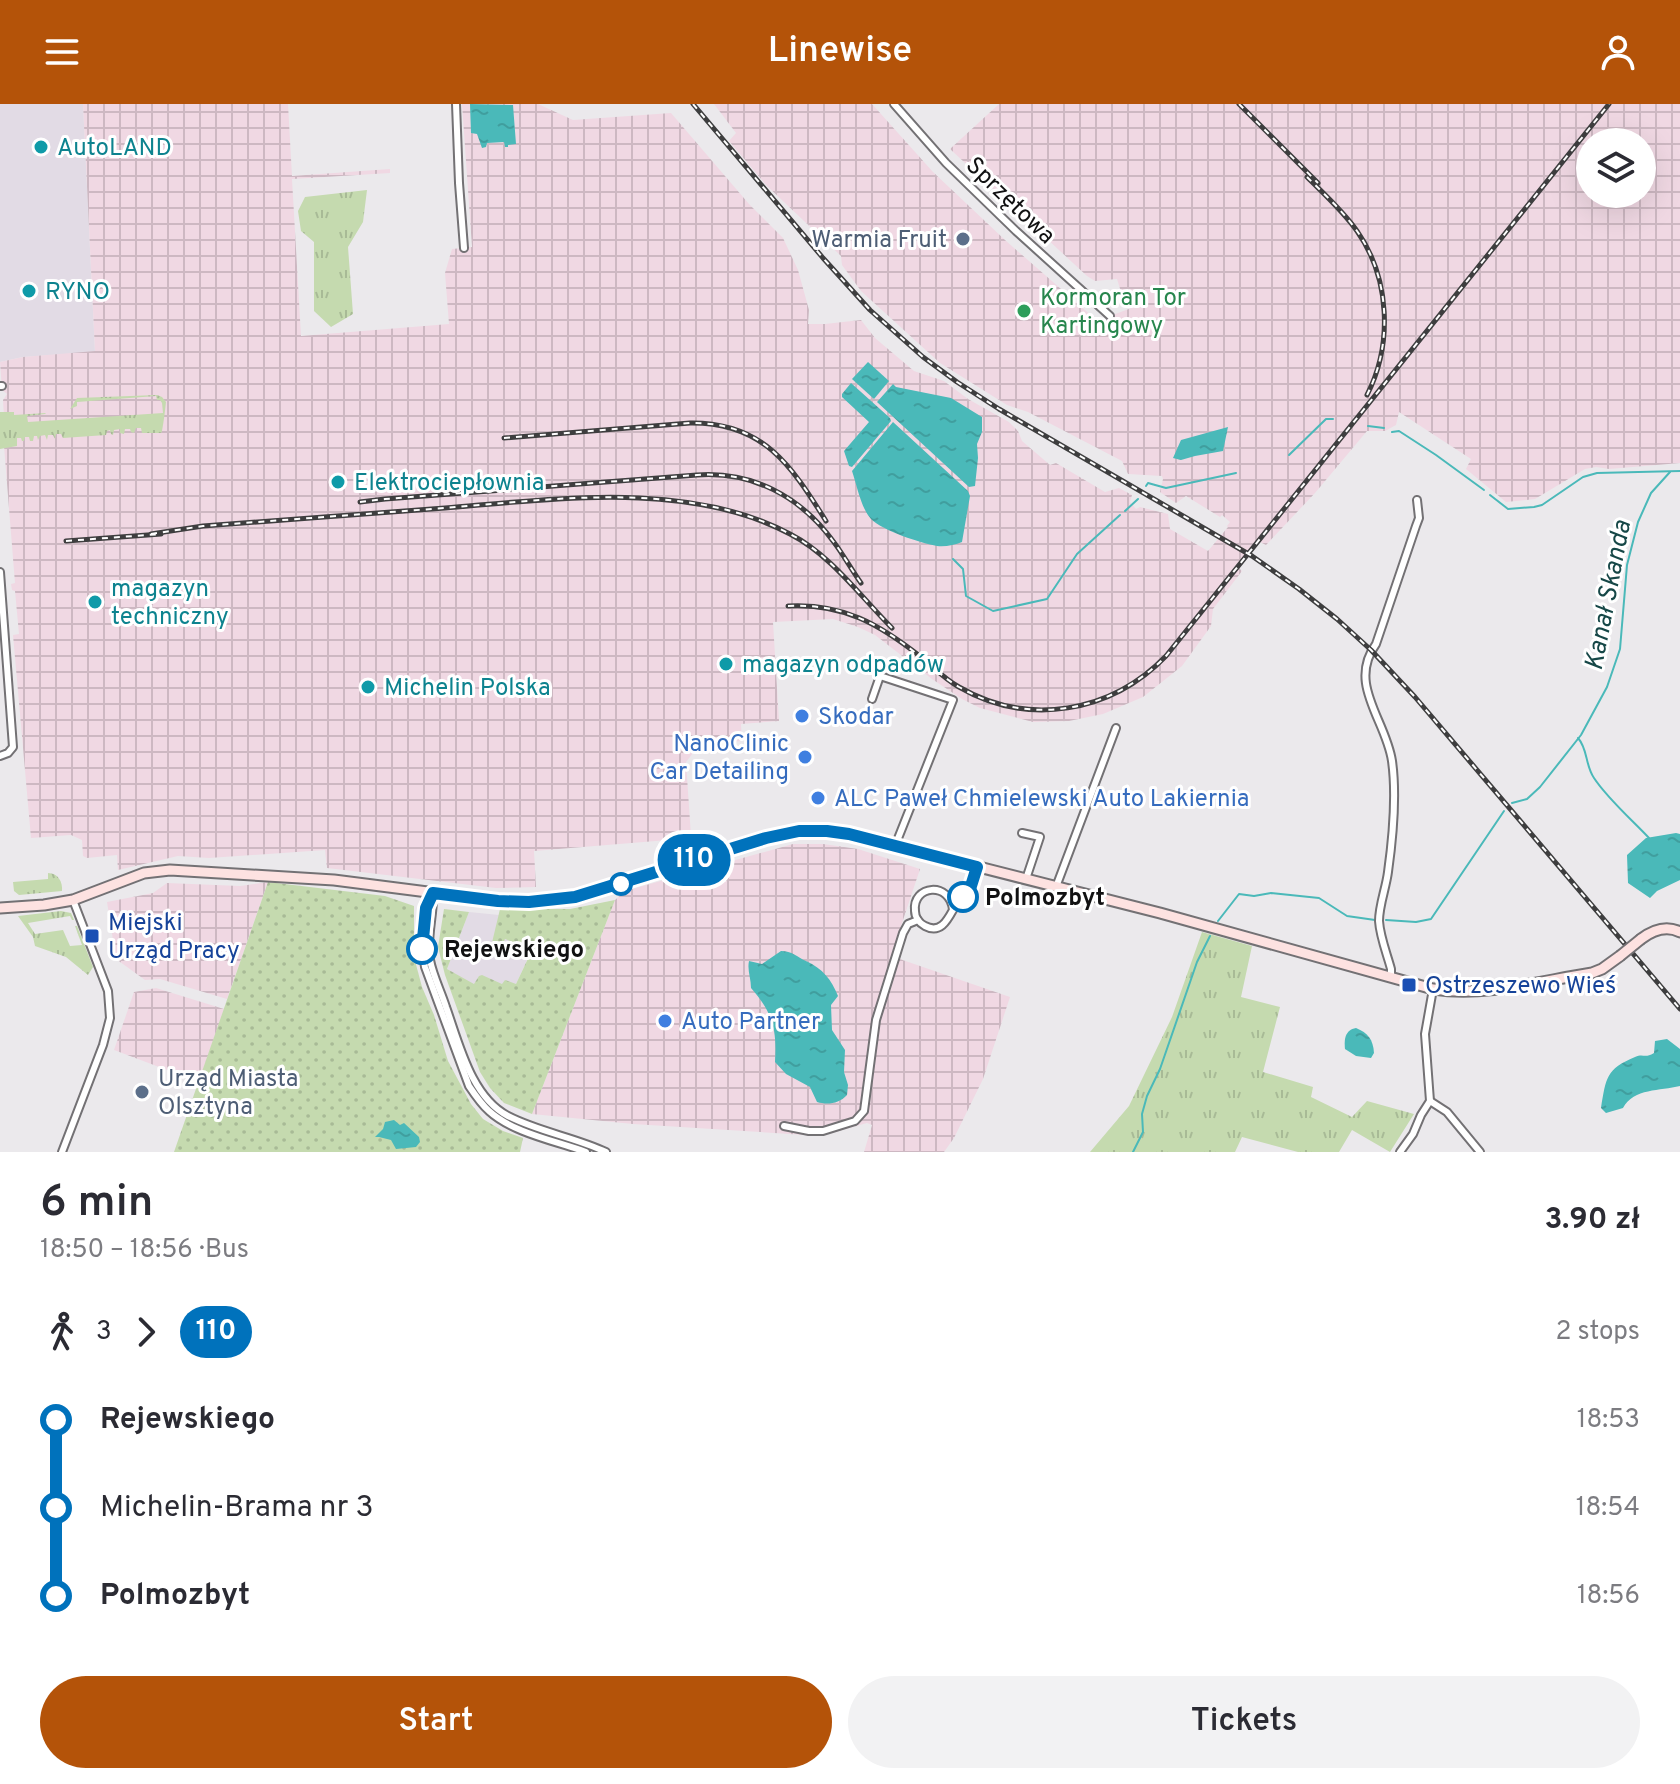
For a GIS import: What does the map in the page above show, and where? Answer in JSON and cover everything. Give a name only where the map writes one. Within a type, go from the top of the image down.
[{"type":"street","points":[[456,104],[464,248]]},
{"type":"street","name":"Sprzętowa","points":[[894,104],[946,163],[1110,316]]},
{"type":"street","points":[[1391,977],[1379,922],[1392,838],[1393,772],[1391,757],[1367,690],[1364,670],[1367,657],[1379,636],[1419,518],[1417,500]]},
{"type":"street","points":[[0,572],[13,747],[0,756]]},
{"type":"street","points":[[872,699],[880,676],[953,700],[895,846]]},
{"type":"street","points":[[1056,887],[1116,728]]},
{"type":"street","points":[[0,908],[73,900],[144,873],[170,870],[334,880],[498,901],[529,902],[575,897],[766,838],[799,831],[827,831],[1026,879],[1221,929],[1433,989],[1456,992],[1479,991],[1602,969],[1657,930],[1680,932]]},
{"type":"street","points":[[1022,833],[1040,837],[1026,879]]},
{"type":"street","points":[[963,897],[950,898],[933,890],[922,894],[914,909],[918,920],[937,928],[946,923],[971,886],[977,867]]},
{"type":"street","points":[[433,893],[426,908],[423,957],[469,1086],[489,1111],[509,1125],[586,1152]]},
{"type":"street","points":[[433,893],[430,960],[468,1067],[480,1090],[495,1108],[506,1115],[606,1152]]},
{"type":"street","points":[[950,898],[953,910]]},
{"type":"street","points":[[62,1152],[110,1018],[108,991],[73,900]]},
{"type":"street","points":[[784,1126],[823,1131],[855,1121],[864,1111],[876,1020],[903,933],[908,924],[918,920]]},
{"type":"street","points":[[1400,1152],[1430,1101],[1425,1034],[1433,989]]},
{"type":"street","points":[[1430,1101],[1447,1112],[1480,1152]]},
{"type":"shaded area","points":[[0,104],[83,104],[95,352],[23,357],[0,362]]},
{"type":"shaded area","points":[[83,104],[288,104],[292,176],[390,169],[390,173],[292,179],[301,336],[449,324],[445,273],[452,249],[472,247],[462,104],[538,104],[573,120],[671,113],[749,204],[783,238],[798,270],[809,310],[808,324],[861,320],[875,338],[914,371],[944,381],[968,399],[1009,422],[1022,441],[1050,465],[1056,463],[1105,492],[1119,488],[1132,495],[1130,502],[1136,509],[1140,507],[1168,514],[1170,529],[1208,551],[1230,522],[1222,515],[1220,517],[1186,496],[1176,503],[1160,492],[1162,476],[1128,474],[1122,461],[1028,412],[1007,405],[940,363],[861,291],[842,265],[841,256],[766,185],[729,141],[736,133],[714,104],[872,104],[933,172],[1101,324],[1110,316],[1134,307],[1122,295],[1117,279],[1095,281],[1087,276],[950,149],[999,104],[1680,104],[1680,463],[1585,469],[1535,499],[1506,502],[1466,469],[1471,459],[1399,412],[1396,425],[1385,431],[1367,431],[1266,545],[1260,542],[1213,609],[1211,626],[1182,666],[1143,697],[1103,714],[1069,721],[1033,722],[980,708],[932,679],[875,635],[858,627],[833,619],[773,622],[779,721],[741,724],[742,741],[700,744],[686,762],[691,836],[683,837],[678,847],[668,840],[534,851],[536,887],[496,888],[327,868],[325,850],[209,858],[178,856],[118,870],[117,855],[87,858],[83,856],[82,840],[71,835],[31,838],[13,635],[19,634],[15,591],[11,584],[15,583],[2,421],[3,400],[7,394],[2,390],[0,362],[95,351]]},
{"type":"shaded area","points":[[793,844],[858,849],[920,869],[891,956],[1010,997],[983,1079],[944,1152],[864,1152],[872,1125],[867,1123],[821,1136],[532,1114],[615,900],[625,891]]},
{"type":"shaded area","points":[[268,882],[227,999],[160,979],[145,980],[116,959],[107,902],[153,893],[167,883],[240,886]]},
{"type":"shaded area","points":[[469,912],[499,915],[491,952],[505,939],[532,949],[516,984],[474,985],[447,969]]},
{"type":"shaded area","points":[[156,988],[224,1009],[199,1082],[114,1050],[134,992]]},
{"type":"green space","points":[[367,190],[363,222],[348,247],[353,314],[331,327],[314,311],[314,242],[301,231],[298,211],[305,197]]},
{"type":"green space","points":[[157,395],[166,402],[161,433],[142,433],[141,428],[136,428],[134,433],[125,429],[124,434],[120,433],[120,429],[114,430],[113,435],[110,430],[106,435],[63,438],[61,434],[56,434],[55,439],[53,435],[48,435],[47,440],[45,435],[38,440],[34,436],[33,441],[29,437],[25,437],[24,441],[17,438],[17,446],[0,449],[0,412],[14,412],[14,415],[46,413],[27,416],[28,422],[163,413],[162,403],[156,396],[77,402],[77,406],[70,409],[77,398]]},
{"type":"green space","points":[[48,873],[59,879],[62,891],[19,895],[14,891],[13,882],[48,879]]},
{"type":"green space","points":[[268,882],[385,896],[414,906],[414,957],[448,1061],[471,1104],[483,1119],[523,1138],[520,1152],[174,1152]]},
{"type":"green space","points":[[615,900],[532,1114],[504,1103],[480,1072],[445,975],[438,947],[444,909],[469,912],[447,969],[474,984],[482,975],[502,984],[505,980],[516,984],[532,950],[505,939],[498,955],[490,951],[500,909],[570,909]]},
{"type":"green space","points":[[61,911],[71,913],[74,920],[70,916],[28,923],[35,934],[63,930],[70,946],[82,945],[77,926],[93,967],[88,975],[66,957],[35,946],[33,937],[18,916]]},
{"type":"green space","points":[[1202,932],[1252,946],[1241,997],[1280,1007],[1263,1072],[1313,1087],[1311,1097],[1352,1117],[1367,1101],[1414,1114],[1390,1152],[1352,1130],[1339,1152],[1298,1152],[1242,1137],[1235,1152],[1090,1152],[1129,1106],[1172,1017]]},
{"type":"water","points":[[470,104],[513,105],[516,144],[505,147],[504,142],[487,143],[482,148],[477,134],[471,133]]},
{"type":"water","points":[[868,362],[889,381],[874,399],[852,379]]},
{"type":"water","points":[[851,383],[891,421],[852,467],[844,451],[869,422],[842,397]]},
{"type":"water","points":[[893,384],[951,398],[982,417],[975,486],[969,487],[877,402]]},
{"type":"water","points":[[893,422],[968,491],[970,496],[962,542],[940,546],[922,542],[884,528],[868,514],[852,471]]},
{"type":"water","points":[[1228,427],[1223,451],[1181,460],[1173,458],[1181,440]]},
{"type":"water","points":[[1680,834],[1680,880],[1657,891],[1650,898],[1628,883],[1627,855],[1646,838]]},
{"type":"water","points":[[781,951],[817,967],[838,996],[831,1005],[832,1030],[845,1050],[844,1072],[848,1085],[847,1095],[837,1102],[817,1102],[810,1087],[786,1074],[775,1062],[772,1022],[751,988],[749,961],[762,964]]},
{"type":"water","points":[[1356,1028],[1371,1040],[1374,1053],[1371,1058],[1356,1056],[1345,1049],[1346,1036]]},
{"type":"water","points":[[1667,1039],[1680,1049],[1680,1086],[1648,1091],[1634,1097],[1623,1108],[1606,1113],[1601,1108],[1606,1082],[1613,1070],[1635,1057],[1654,1053],[1655,1041]]},
{"type":"water","points":[[394,1120],[400,1125],[404,1123],[419,1137],[416,1147],[396,1149],[391,1140],[375,1137],[385,1122]]},
{"type":"waterway","points":[[1289,455],[1326,419],[1333,419]]},
{"type":"waterway","points":[[1368,426],[1384,428]]},
{"type":"waterway","points":[[1392,432],[1399,431],[1484,490]]},
{"type":"waterway","points":[[1490,495],[1508,509],[1534,507],[1542,505],[1583,477],[1597,473],[1680,471]]},
{"type":"waterway","name":"Kanał Skanda","points":[[1512,803],[1527,799],[1540,787],[1581,735],[1607,687],[1620,649],[1627,565],[1638,522],[1651,493],[1670,472]]},
{"type":"waterway","points":[[1146,486],[1148,483],[1166,488],[1236,473]]},
{"type":"waterway","points":[[1125,511],[1138,499]]},
{"type":"waterway","points":[[953,559],[963,569],[966,596],[993,611],[1047,599],[1077,554],[1120,515]]},
{"type":"waterway","points":[[1578,738],[1594,778],[1649,838]]},
{"type":"waterway","name":"Kanał Skanda","points":[[1386,920],[1416,922],[1431,919],[1504,811]]},
{"type":"waterway","name":"Kanał Skanda","points":[[1218,921],[1239,894],[1254,896],[1271,893],[1319,898],[1347,916],[1375,920]]},
{"type":"waterway","name":"Kanał Skanda","points":[[1133,1152],[1143,1132],[1142,1114],[1147,1096],[1160,1069],[1197,962],[1210,936]]},
{"type":"railway","points":[[693,104],[870,310],[923,357],[999,409],[1252,556],[1337,619],[1371,650],[1415,697],[1680,1009]]},
{"type":"railway","points":[[1239,104],[1318,183]]},
{"type":"railway","points":[[788,606],[826,608],[859,618],[905,645],[959,687],[1013,707],[1040,710],[1068,708],[1120,691],[1166,656],[1609,104]]},
{"type":"railway","points":[[1307,177],[1357,231],[1368,249],[1382,290],[1384,333],[1381,354],[1367,395]]},
{"type":"railway","points":[[504,438],[690,423],[737,430],[756,439],[787,465],[826,521]]},
{"type":"railway","points":[[360,502],[697,475],[737,477],[773,490],[806,511],[833,541],[861,583]]},
{"type":"railway","points":[[151,534],[203,526],[576,498],[665,500],[709,506],[751,517],[790,534],[819,553],[892,628]]},
{"type":"railway","points":[[66,541],[161,534]]},
{"type":"bus line","name":"110","points":[[422,949],[426,908],[433,893],[529,902],[575,897],[766,838],[799,831],[849,834],[977,867],[971,886],[963,897]]},
{"type":"place","name":"AutoLAND","points":[[41,147]]},
{"type":"place","name":"Warmia Fruit","points":[[963,239]]},
{"type":"place","name":"RYNO","points":[[29,291]]},
{"type":"place","name":"Kormoran Tor Kartingowy","points":[[1024,311]]},
{"type":"place","name":"Elektrociepłownia","points":[[338,482]]},
{"type":"place","name":"magazyn techniczny","points":[[95,602]]},
{"type":"place","name":"magazyn odpadów","points":[[726,664]]},
{"type":"place","name":"Michelin Polska","points":[[368,687]]},
{"type":"place","name":"Skodar","points":[[802,716]]},
{"type":"place","name":"NanoClinic Car Detailing","points":[[805,757]]},
{"type":"place","name":"ALC Paweł Chmielewski Auto Lakiernia","points":[[818,798]]},
{"type":"place","name":"Polmozbyt","points":[[963,897]]},
{"type":"place","name":"Miejski Urząd Pracy","points":[[92,936]]},
{"type":"place","name":"Rejewskiego","points":[[422,949]]},
{"type":"place","name":"Ostrzeszewo Wieś","points":[[1409,985]]},
{"type":"place","name":"Auto Partner","points":[[665,1021]]},
{"type":"place","name":"Urząd Miasta Olsztyna","points":[[142,1092]]}]
